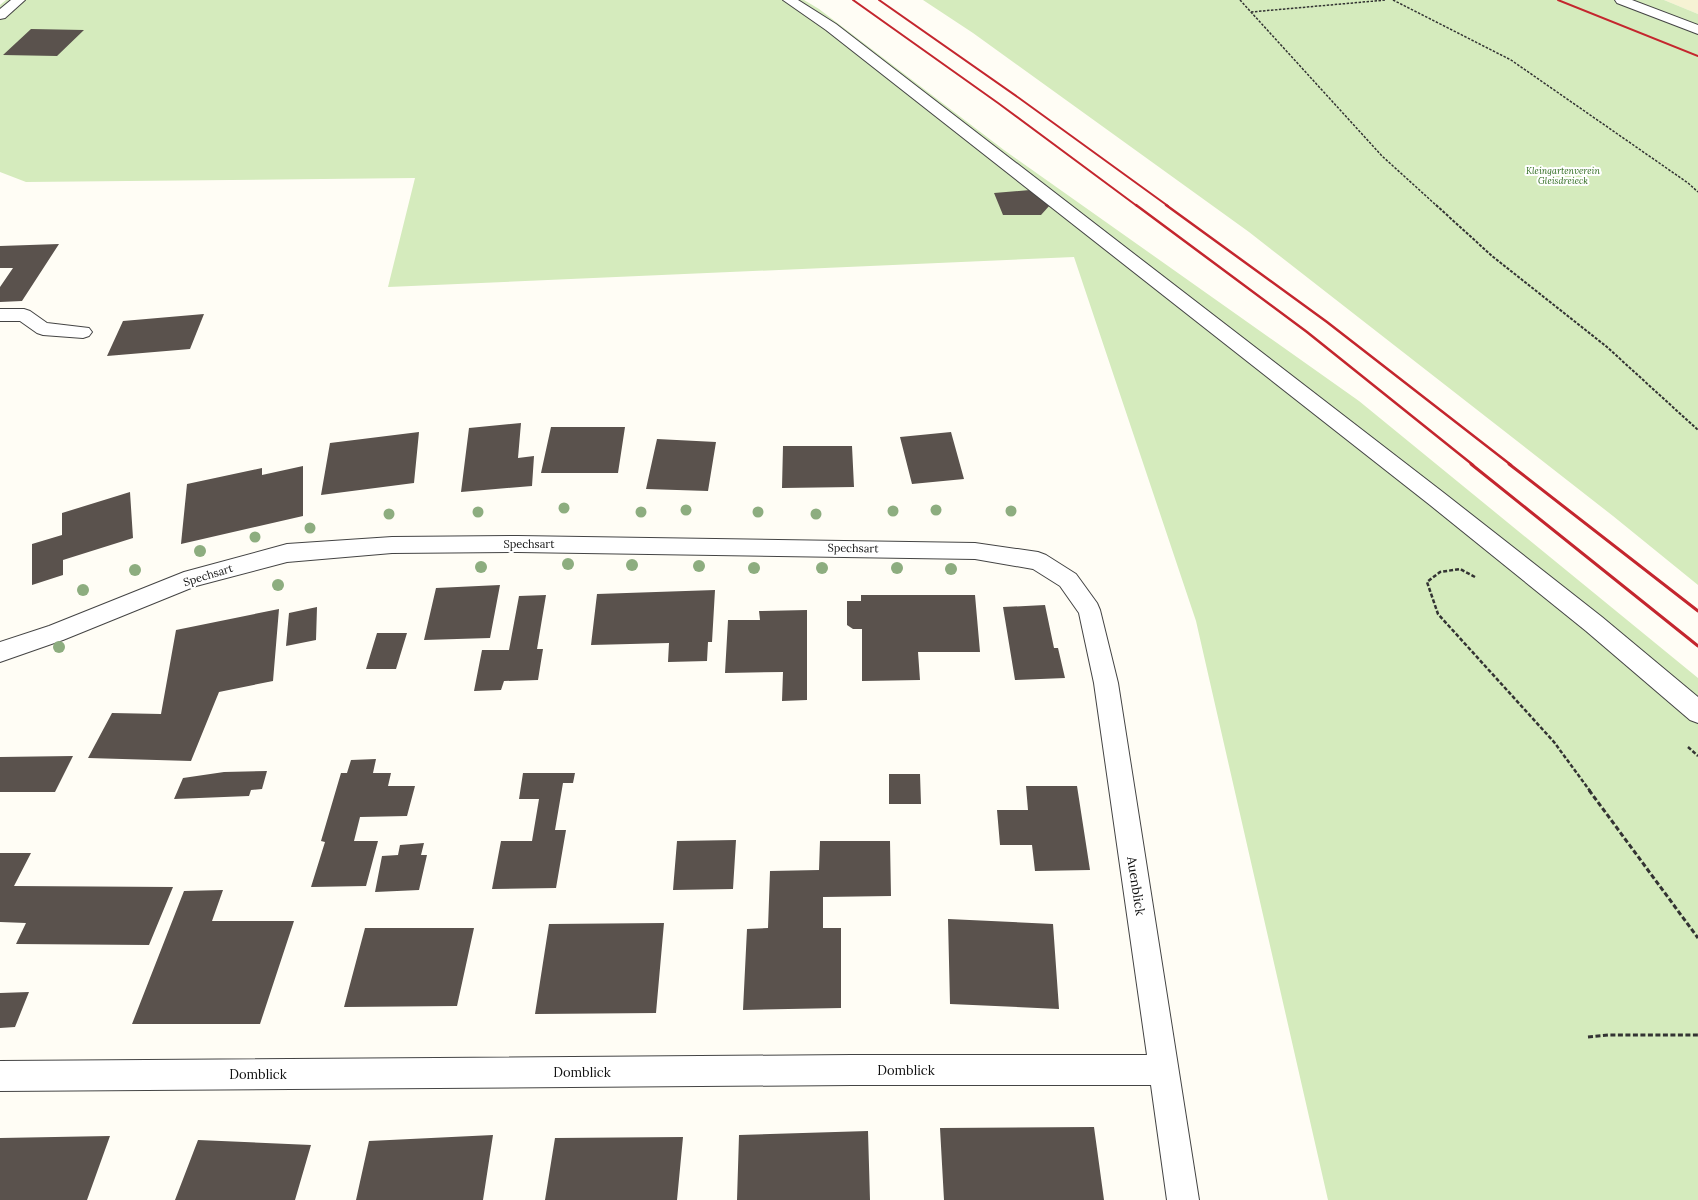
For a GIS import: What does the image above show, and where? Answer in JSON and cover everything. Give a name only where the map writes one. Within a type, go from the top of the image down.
[{"type":"street","points":[[0,15],[19,0]]},
{"type":"street","points":[[789,0],[831,27],[1437,499],[1594,624],[1698,712]]},
{"type":"street","points":[[1621,0],[1698,30]]},
{"type":"street","points":[[0,315],[24,315],[43,329],[83,332]]},
{"type":"street","name":"Spechsart","points":[[0,652],[55,633],[192,578],[287,553],[392,545],[518,544],[975,551],[1038,561],[1068,580]]},
{"type":"street","name":"Auenblick","points":[[1068,580],[1089,610],[1106,683],[1183,1200]]},
{"type":"street","name":"Domblick","points":[[0,1076],[844,1070],[1164,1070]]},
{"type":"path","points":[[1240,0],[1382,156],[1492,256],[1607,347],[1698,430]]},
{"type":"path","points":[[1251,12],[1386,0]]},
{"type":"path","points":[[1393,0],[1511,60],[1698,192]]},
{"type":"path","points":[[1479,578],[1460,569],[1440,572],[1428,582],[1438,614],[1554,742],[1698,938]]},
{"type":"path","points":[[1686,745],[1698,756]]},
{"type":"path","points":[[1588,1037],[1609,1035],[1698,1035]]},
{"type":"shaded area","points":[[1664,0],[1698,0],[1698,14]]},
{"type":"green space","points":[[6,0],[804,0],[819,9],[1004,150],[1359,401],[1698,678],[1698,1200],[1328,1200],[1196,621],[1074,257],[388,287],[415,178],[26,182],[0,172],[0,5]]},
{"type":"green space","name":"Kleingartenverein Gleisdreieck","points":[[923,0],[1664,0],[1698,14],[1698,585],[1613,516],[1249,232],[973,33]]},
{"type":"building","points":[[31,29],[84,30],[57,56],[3,55]]},
{"type":"building","points":[[1030,190],[1050,205],[1041,215],[1003,215],[994,193]]},
{"type":"building","points":[[59,244],[22,301],[0,302],[0,287],[13,268],[0,268],[0,246]]},
{"type":"building","points":[[204,314],[190,349],[107,356],[123,321]]},
{"type":"building","points":[[521,423],[518,458],[534,456],[532,486],[461,492],[469,428]]},
{"type":"building","points":[[551,427],[625,427],[618,473],[541,473]]},
{"type":"building","points":[[419,432],[414,483],[321,495],[330,443]]},
{"type":"building","points":[[951,432],[964,479],[912,484],[900,437]]},
{"type":"building","points":[[657,439],[716,442],[708,491],[646,489]]},
{"type":"building","points":[[783,446],[852,446],[854,487],[782,488]]},
{"type":"building","points":[[303,466],[303,516],[181,544],[187,484],[262,468],[262,475]]},
{"type":"building","points":[[130,492],[133,538],[63,560],[63,575],[32,585],[32,544],[62,535],[62,513]]},
{"type":"building","points":[[500,585],[490,638],[424,640],[436,588]]},
{"type":"building","points":[[715,590],[712,642],[708,642],[707,661],[668,662],[669,643],[591,645],[597,594]]},
{"type":"building","points":[[546,595],[537,649],[543,649],[538,680],[504,681],[501,690],[474,691],[482,650],[509,650],[519,596]]},
{"type":"building","points":[[861,595],[975,595],[980,652],[918,652],[920,680],[862,681],[862,629],[853,629],[847,625],[847,601],[861,601]]},
{"type":"building","points":[[1045,605],[1054,648],[1058,648],[1065,678],[1015,680],[1003,607]]},
{"type":"building","points":[[317,607],[316,640],[286,646],[289,613]]},
{"type":"building","points":[[279,609],[273,681],[219,692],[191,761],[88,758],[112,713],[161,714],[176,630]]},
{"type":"building","points":[[807,610],[807,700],[782,701],[783,672],[725,673],[728,620],[760,620],[759,611]]},
{"type":"building","points":[[377,633],[407,633],[396,669],[366,669]]},
{"type":"building","points":[[73,756],[55,792],[0,792],[0,757]]},
{"type":"building","points":[[376,759],[373,773],[391,773],[388,786],[415,786],[407,816],[360,817],[354,841],[378,841],[366,886],[311,887],[325,842],[321,841],[341,773],[347,773],[351,760]]},
{"type":"building","points":[[267,771],[262,789],[251,790],[249,796],[174,799],[183,778],[224,772]]},
{"type":"building","points":[[523,773],[575,773],[573,783],[563,783],[555,830],[566,830],[556,888],[492,889],[501,841],[532,841],[539,799],[519,799]]},
{"type":"building","points":[[889,774],[920,774],[921,804],[889,804]]},
{"type":"building","points":[[1026,786],[1077,786],[1090,870],[1035,871],[1032,845],[1000,845],[997,810],[1028,810]]},
{"type":"building","points":[[736,840],[733,889],[673,890],[677,841]]},
{"type":"building","points":[[820,841],[890,841],[891,896],[823,897],[823,928],[841,928],[841,1008],[743,1010],[747,929],[768,928],[770,871],[819,870]]},
{"type":"building","points":[[424,843],[421,855],[427,855],[419,890],[375,892],[382,856],[398,855],[400,845]]},
{"type":"building","points":[[0,853],[31,853],[14,886],[173,887],[149,945],[16,944],[26,923],[0,922]]},
{"type":"building","points":[[223,890],[212,921],[294,921],[260,1024],[132,1024],[184,891]]},
{"type":"building","points":[[948,919],[1053,924],[1059,1009],[950,1004]]},
{"type":"building","points":[[664,923],[656,1013],[535,1014],[549,924]]},
{"type":"building","points":[[365,928],[474,928],[457,1006],[344,1007]]},
{"type":"building","points":[[29,992],[15,1027],[0,1028],[0,993]]},
{"type":"building","points":[[1094,1127],[1104,1200],[944,1200],[940,1128]]},
{"type":"building","points":[[868,1131],[870,1200],[737,1200],[739,1135]]},
{"type":"building","points":[[493,1135],[483,1200],[356,1200],[369,1141]]},
{"type":"building","points":[[110,1136],[87,1200],[0,1200],[0,1138]]},
{"type":"building","points":[[683,1137],[677,1200],[545,1200],[555,1138]]},
{"type":"building","points":[[198,1140],[311,1145],[295,1200],[175,1200]]},
{"type":"railway","points":[[853,0],[998,103],[1137,206]]},
{"type":"railway","points":[[879,0],[1019,98],[1168,206]]},
{"type":"railway","points":[[1558,0],[1698,56]]},
{"type":"railway","points":[[1136,205],[1307,332],[1473,465]]},
{"type":"railway","points":[[1166,205],[1327,322],[1511,465]]},
{"type":"railway","points":[[1471,464],[1698,646]]},
{"type":"railway","points":[[1509,464],[1698,611]]}]
